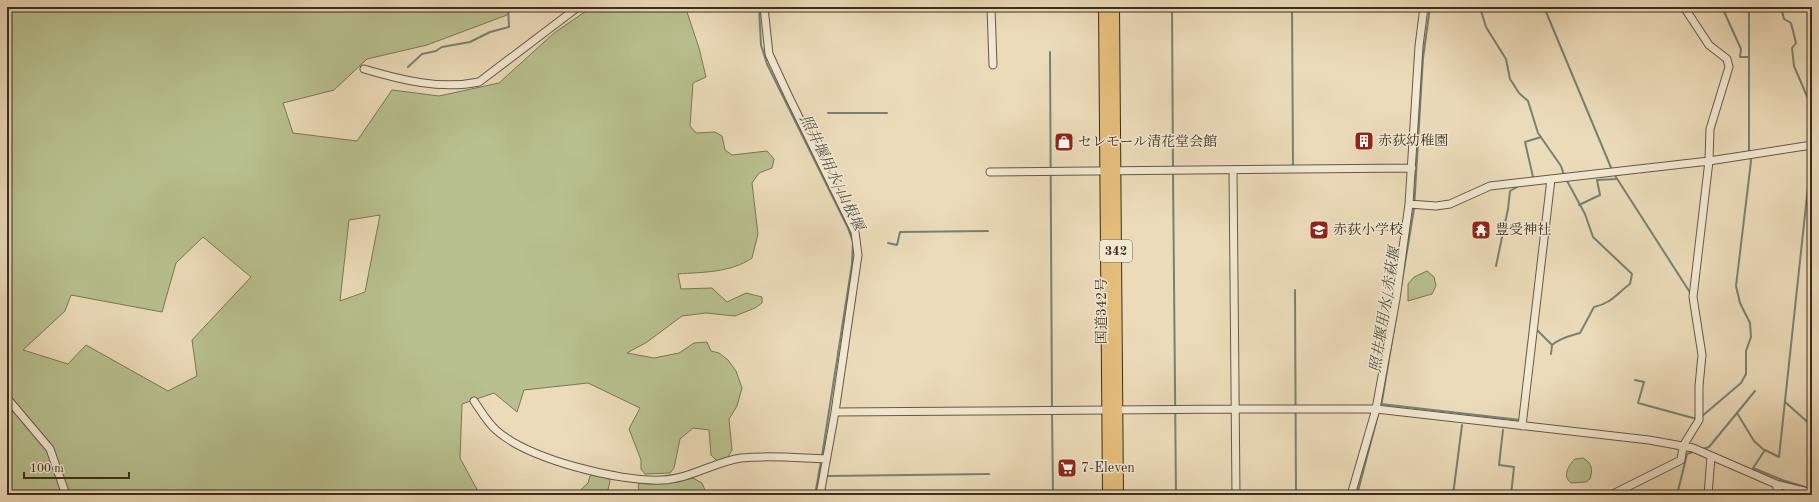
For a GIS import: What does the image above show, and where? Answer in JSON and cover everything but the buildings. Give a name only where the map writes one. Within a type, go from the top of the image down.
[{"type":"highway","name":"国道342号","points":[[1104,7],[1110,171],[1112,410],[1108,495]]},
{"type":"highway","name":"国道342号","points":[[1110,171],[1114,7]]},
{"type":"highway","name":"国道342号","points":[[1112,410],[1118,495]]},
{"type":"street","points":[[364,69],[394,78],[434,84],[463,85],[479,82],[578,7]]},
{"type":"street","points":[[764,7],[769,54],[857,238],[858,255],[820,495]]},
{"type":"street","points":[[991,7],[992,65]]},
{"type":"street","points":[[1352,495],[1376,409],[1396,299],[1409,204],[1419,46],[1424,7]]},
{"type":"street","points":[[1611,495],[1681,460],[1683,446],[1699,420],[1702,355],[1693,298],[1708,161],[1710,129],[1729,67],[1727,59],[1709,45],[1684,7]]},
{"type":"street","points":[[1409,204],[1436,206],[1450,204],[1490,186],[1708,161],[1812,145]]},
{"type":"street","points":[[990,172],[1412,168]]},
{"type":"street","points":[[1233,170],[1236,495]]},
{"type":"street","points":[[1522,426],[1551,179]]},
{"type":"street","points":[[7,398],[50,449],[66,495]]},
{"type":"street","points":[[474,401],[486,419],[511,441],[536,452],[585,469],[617,476],[662,480],[678,478],[741,458],[826,459]]},
{"type":"street","points":[[834,412],[1376,409],[1650,440],[1683,446],[1693,448],[1776,484],[1812,493]]},
{"type":"street","points":[[1708,495],[1711,456]]},
{"type":"street","points":[[1776,484],[1779,495]]},
{"type":"green space","points":[[7,7],[513,7],[507,15],[427,45],[367,59],[334,90],[283,103],[293,133],[357,141],[392,90],[439,96],[499,83],[554,33],[592,7],[687,7],[687,12],[699,48],[706,77],[693,83],[690,126],[696,133],[715,132],[722,136],[725,150],[732,155],[767,151],[774,159],[772,168],[759,173],[752,183],[758,234],[752,258],[735,267],[726,269],[678,274],[681,289],[712,288],[727,302],[746,293],[762,297],[762,303],[755,308],[735,316],[706,313],[682,316],[647,342],[627,353],[654,358],[679,353],[694,343],[707,342],[711,351],[719,353],[728,360],[736,371],[742,388],[737,406],[729,419],[732,450],[728,457],[717,461],[711,455],[709,430],[693,428],[680,439],[674,468],[670,473],[645,474],[641,469],[641,460],[629,429],[640,408],[588,383],[524,390],[517,412],[494,393],[462,404],[460,458],[480,495],[7,495]],"holes":[[[380,215],[365,292],[340,301],[349,220]],[[203,237],[251,277],[192,340],[197,376],[168,391],[86,345],[68,364],[23,350],[65,311],[71,295],[162,312],[176,263]]]},
{"type":"green space","points":[[1427,271],[1434,277],[1436,286],[1432,294],[1408,301],[1408,284],[1414,277]]},
{"type":"green space","points":[[1583,458],[1590,464],[1591,467],[1590,479],[1586,482],[1571,483],[1566,474],[1568,468],[1575,459]]},
{"type":"green space","points":[[594,473],[608,476],[610,481],[608,490],[596,492],[593,495],[575,495],[588,483],[590,476]]},
{"type":"green space","points":[[693,478],[702,483],[707,495],[641,495],[638,487],[640,481],[666,482]]},
{"type":"waterway","points":[[408,67],[422,54],[436,51],[442,47],[470,42],[490,32],[509,27],[508,7]]},
{"type":"waterway","name":"照井堰用水/山根堰","points":[[759,7],[761,45],[767,64],[848,228],[853,242],[852,264],[822,456]]},
{"type":"waterway","points":[[1172,7],[1173,168]]},
{"type":"waterway","points":[[1292,7],[1293,166]]},
{"type":"waterway","name":"照井堰用水/赤萩堰","points":[[1381,407],[1414,209],[1423,58],[1430,7]]},
{"type":"waterway","points":[[1480,7],[1486,27],[1506,59],[1510,79],[1519,93],[1528,101],[1538,133],[1561,166],[1564,175]]},
{"type":"waterway","points":[[1544,7],[1612,170]]},
{"type":"waterway","points":[[1722,7],[1741,49],[1740,57],[1749,57]]},
{"type":"waterway","points":[[1701,417],[1741,383],[1746,374],[1746,351],[1751,337],[1750,323],[1740,303],[1736,286],[1751,161],[1749,150],[1749,7]]},
{"type":"waterway","points":[[1781,7],[1784,19],[1791,23],[1796,43],[1792,48],[1794,66],[1812,108]]},
{"type":"waterway","points":[[1050,52],[1052,408]]},
{"type":"waterway","points":[[828,113],[887,113]]},
{"type":"waterway","points":[[1529,179],[1533,177],[1525,142],[1541,137]]},
{"type":"waterway","points":[[1812,149],[1779,457],[1765,450],[1753,468],[1782,480],[1812,489]]},
{"type":"waterway","points":[[1173,172],[1176,495]]},
{"type":"waterway","points":[[1614,174],[1691,294]]},
{"type":"waterway","points":[[1551,354],[1552,345],[1558,341],[1580,333],[1594,307],[1610,301],[1630,284],[1632,274],[1593,237],[1585,214],[1566,179]]},
{"type":"waterway","points":[[1579,205],[1600,195],[1597,180],[1616,179]]},
{"type":"waterway","points":[[1496,266],[1508,209],[1510,191],[1519,186]]},
{"type":"waterway","points":[[888,243],[897,245],[900,232],[988,231]]},
{"type":"waterway","points":[[1295,290],[1296,495]]},
{"type":"waterway","points":[[1537,330],[1552,345]]},
{"type":"waterway","points":[[1635,380],[1644,382],[1638,403],[1697,418]]},
{"type":"waterway","points":[[1702,449],[1709,447],[1755,391]]},
{"type":"waterway","points":[[1785,402],[1812,426]]},
{"type":"waterway","points":[[1381,404],[1520,420]]},
{"type":"waterway","name":"照井堰用水/赤萩堰","points":[[1357,495],[1379,411]]},
{"type":"waterway","points":[[1052,412],[1053,495]]},
{"type":"waterway","points":[[1737,413],[1754,441],[1764,450]]},
{"type":"waterway","points":[[1453,495],[1462,425]]},
{"type":"waterway","points":[[1503,430],[1499,465],[1514,467],[1511,495]]},
{"type":"waterway","points":[[1677,495],[1687,454],[1696,451]]},
{"type":"waterway","name":"照井堰用水/山根堰","points":[[815,495],[821,461]]},
{"type":"waterway","points":[[828,476],[989,474]]},
{"type":"place","name":"赤荻幼稚園","points":[[1364,141]]},
{"type":"place","name":"セレモール清花堂会館","points":[[1064,142]]},
{"type":"place","name":"赤荻小学校","points":[[1319,230]]},
{"type":"place","name":"豊受神社","points":[[1481,230]]},
{"type":"place","name":"7-Eleven","points":[[1067,468]]}]
